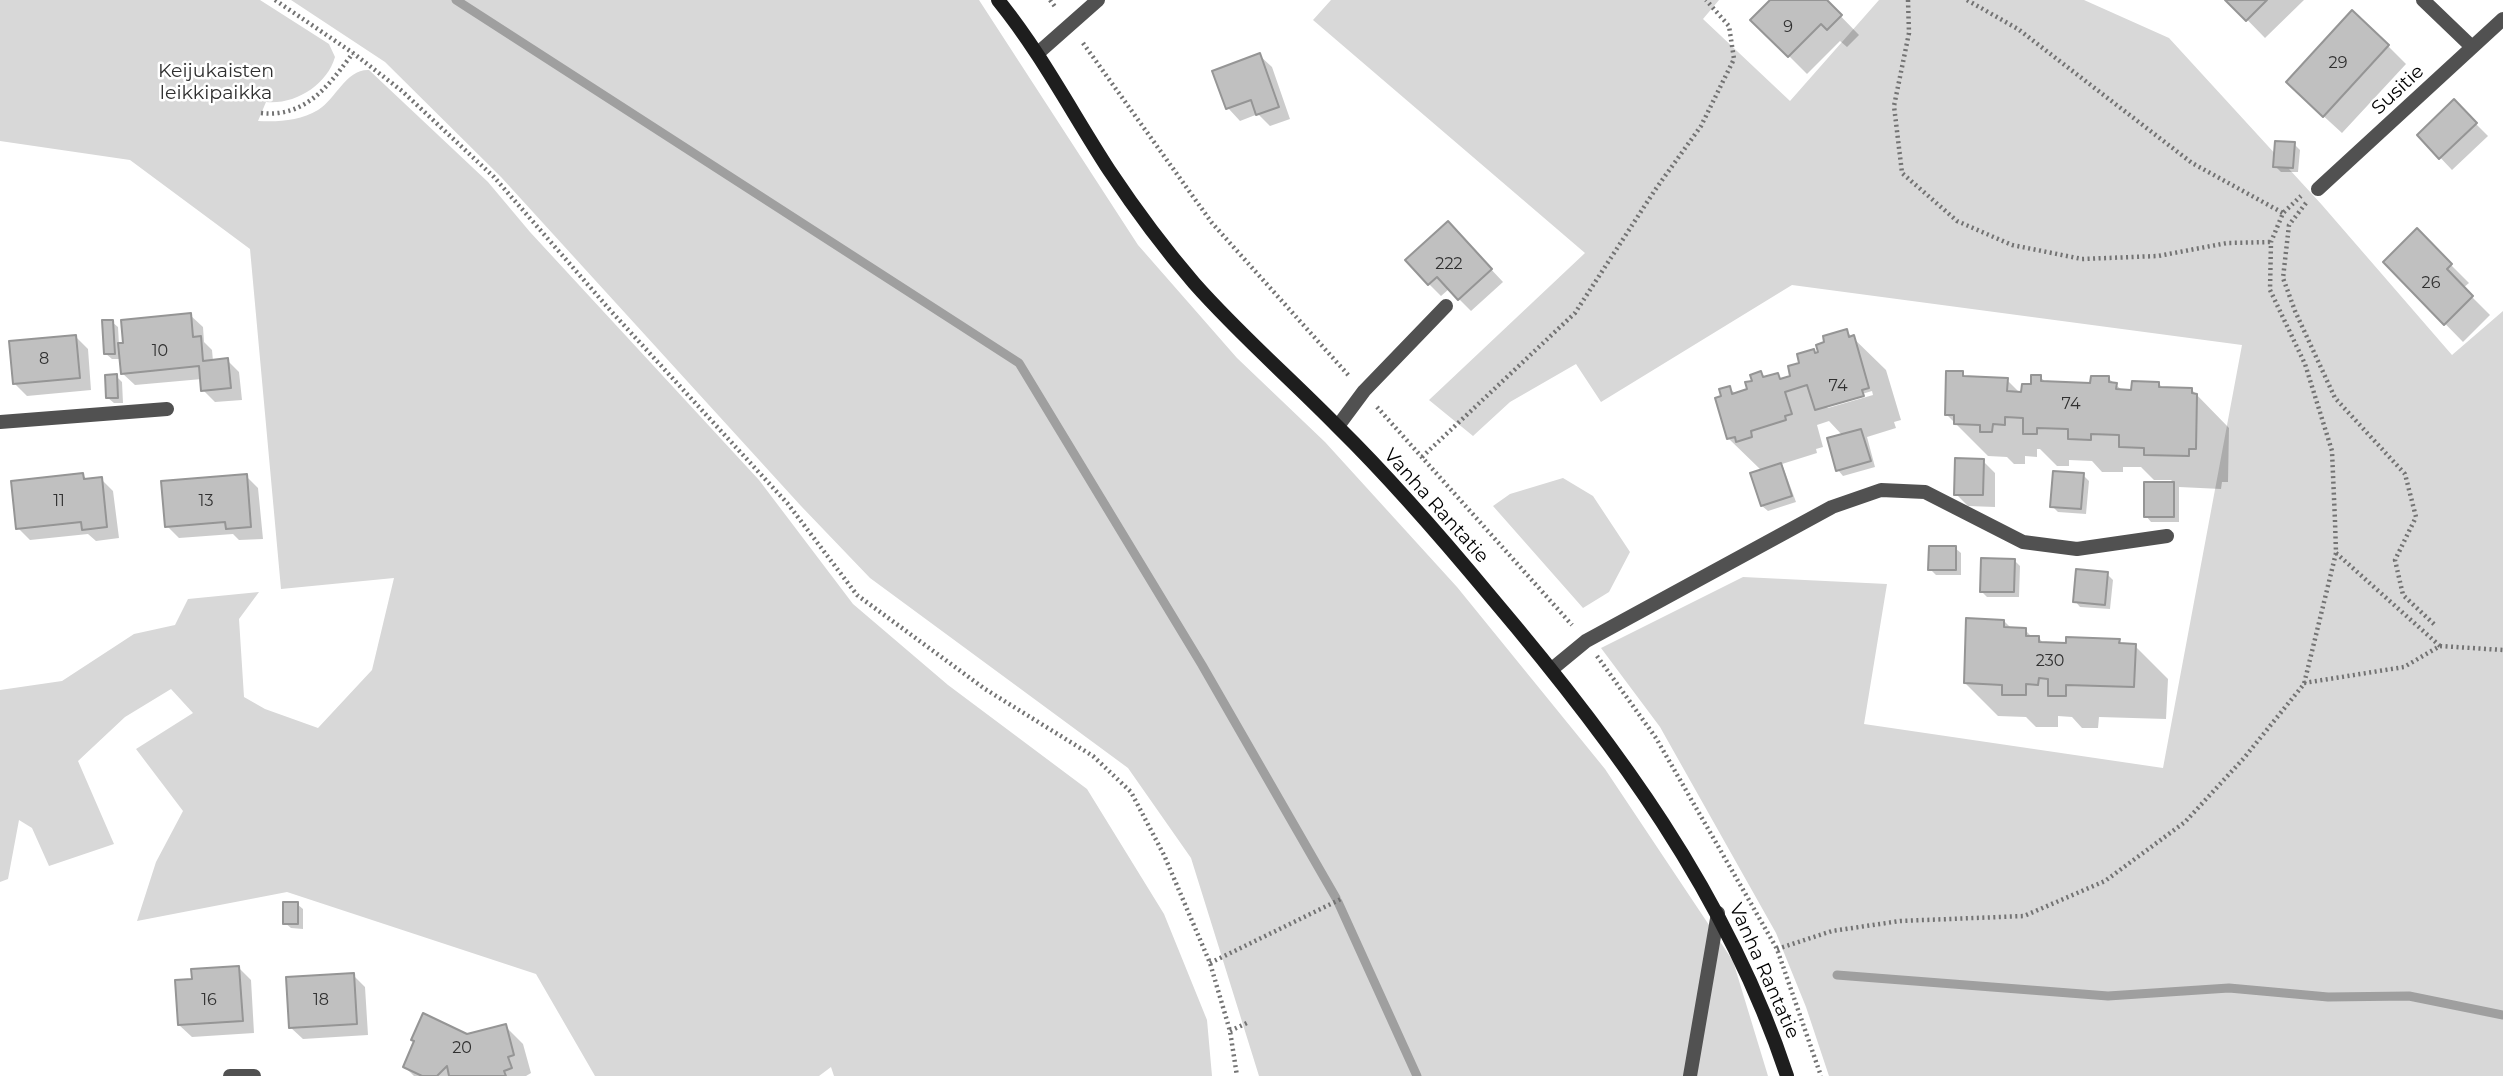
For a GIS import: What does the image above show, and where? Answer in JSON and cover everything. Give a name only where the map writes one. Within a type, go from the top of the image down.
[{"type":"main road","name":"Vanha Rantatie","points":[[998,0],[1038,53],[1108,168],[1150,229],[1196,284],[1269,362],[1338,426],[1436,532],[1552,669],[1657,811],[1735,946],[1772,1029],[1787,1076]]},
{"type":"street","points":[[1038,53],[1098,0]]},
{"type":"street","points":[[2423,0],[2472,47]]},
{"type":"street","name":"Susitie","points":[[2318,189],[2503,19]]},
{"type":"street","points":[[1338,426],[1364,391],[1446,306]]},
{"type":"street","points":[[0,422],[167,409]]},
{"type":"street","points":[[1552,669],[1586,641],[1832,507],[1881,490],[1925,492],[2023,542],[2077,549],[2167,536]]},
{"type":"street","points":[[1690,1076],[1718,913]]},
{"type":"street","points":[[230,1076],[254,1076]]},
{"type":"path","points":[[275,0],[354,53],[402,91],[494,177],[610,310],[788,504],[857,595],[985,689],[1093,756],[1131,792],[1164,855],[1210,963],[1230,1031],[1237,1076]]},
{"type":"path","points":[[1050,0],[1212,223],[1586,641],[1656,738],[1777,949],[1821,1076]]},
{"type":"path","points":[[1422,457],[1575,313],[1655,190],[1701,126],[1734,59],[1729,26],[1706,0]]},
{"type":"path","points":[[1908,0],[1909,33],[1894,106],[1902,173],[1956,221],[2012,245],[2082,259],[2158,256],[2227,243],[2271,242]]},
{"type":"path","points":[[1967,0],[2018,29],[2192,163],[2283,213]]},
{"type":"path","points":[[261,113],[284,112],[303,106],[318,97],[354,53]]},
{"type":"path","points":[[1777,949],[1832,931],[1900,921],[2024,916],[2105,881],[2185,822],[2244,758],[2304,684],[2336,553],[2332,451],[2305,364],[2270,290],[2271,242],[2283,213],[2297,198],[2318,189]]},
{"type":"path","points":[[2318,189],[2289,225],[2283,278],[2295,311],[2336,398],[2405,474],[2416,517],[2395,559],[2403,596],[2436,626]]},
{"type":"path","points":[[2336,553],[2440,646]]},
{"type":"path","points":[[2304,684],[2404,667],[2440,646],[2503,650]]},
{"type":"path","points":[[1210,963],[1343,898]]},
{"type":"path","points":[[1230,1031],[1249,1022]]},
{"type":"green space","name":"Keijukaisten leikkipaikka","points":[[0,0],[260,0],[329,44],[335,57],[325,76],[308,91],[288,100],[266,102],[258,121],[289,120],[311,114],[324,105],[354,74],[369,70],[488,182],[530,232],[759,480],[853,604],[948,685],[1087,789],[1164,914],[1207,1020],[1212,1076],[834,1076],[831,1067],[819,1076],[595,1076],[536,974],[287,892],[137,921],[156,862],[183,811],[136,749],[193,713],[171,689],[125,717],[78,761],[114,844],[49,866],[32,828],[19,820],[8,879],[0,882],[0,690],[62,681],[134,634],[175,625],[188,599],[259,592],[239,619],[244,697],[265,709],[318,728],[372,670],[394,578],[281,589],[250,249],[130,160],[0,141]]},
{"type":"green space","points":[[291,0],[979,0],[1138,245],[1237,358],[1325,442],[1457,587],[1605,769],[1733,961],[1768,1076],[1259,1076],[1191,858],[1128,768],[870,578],[501,177],[385,62]]},
{"type":"green space","points":[[1331,0],[1719,0],[1703,19],[1790,101],[1879,0],[2084,0],[2169,38],[2322,205],[2452,355],[2503,311],[2503,1076],[1829,1076],[1806,1007],[1776,933],[1660,727],[1601,648],[1743,577],[1887,584],[1864,724],[2163,768],[2242,345],[1792,285],[1601,402],[1576,364],[1510,402],[1473,436],[1429,400],[1585,253],[1313,20]]},
{"type":"green space","points":[[1563,478],[1593,496],[1630,552],[1609,592],[1583,608],[1493,506],[1510,494]]},
{"type":"building","points":[[1770,0],[1827,0],[1842,15],[1827,30],[1821,24],[1788,57],[1750,20]]},
{"type":"building","points":[[2225,0],[2267,0],[2246,21]]},
{"type":"building","points":[[2352,10],[2389,45],[2323,117],[2286,82]]},
{"type":"building","points":[[1260,53],[1279,107],[1256,115],[1251,100],[1226,109],[1212,71]]},
{"type":"building","points":[[2454,99],[2477,123],[2439,159],[2417,135]]},
{"type":"building","points":[[2275,141],[2295,142],[2293,168],[2273,167]]},
{"type":"building","points":[[1448,221],[1492,269],[1458,300],[1437,277],[1428,285],[1405,260]]},
{"type":"building","points":[[2417,228],[2452,264],[2447,269],[2473,296],[2444,325],[2383,262]]},
{"type":"building","points":[[191,313],[193,337],[201,336],[203,361],[228,358],[231,388],[201,391],[199,366],[121,374],[118,343],[123,343],[121,320]]},
{"type":"building","points":[[102,320],[113,320],[115,354],[104,354]]},
{"type":"building","points":[[1847,329],[1849,337],[1854,335],[1869,388],[1862,390],[1864,396],[1815,410],[1807,385],[1785,392],[1792,414],[1785,416],[1786,420],[1751,431],[1752,437],[1736,442],[1735,437],[1727,439],[1715,398],[1721,396],[1719,389],[1730,386],[1732,394],[1747,389],[1745,382],[1752,381],[1750,375],[1761,371],[1763,377],[1778,373],[1780,379],[1790,376],[1788,366],[1799,363],[1797,354],[1814,349],[1815,353],[1818,352],[1816,345],[1824,342],[1823,336]]},
{"type":"building","points":[[76,335],[80,378],[13,384],[9,341]]},
{"type":"building","points":[[1946,371],[1963,371],[1963,376],[2008,378],[2007,391],[2021,392],[2022,384],[2031,384],[2031,375],[2041,375],[2041,381],[2090,383],[2091,376],[2109,376],[2109,382],[2117,383],[2116,389],[2131,390],[2132,381],[2159,382],[2159,387],[2192,388],[2192,393],[2197,394],[2196,449],[2189,449],[2189,456],[2144,455],[2144,448],[2119,447],[2119,435],[2091,434],[2091,440],[2068,439],[2068,429],[2037,428],[2037,434],[2023,434],[2023,418],[2005,417],[2005,425],[1993,424],[1992,432],[1980,432],[1980,425],[1954,424],[1954,415],[1945,415]]},
{"type":"building","points":[[117,374],[118,398],[106,398],[105,375]]},
{"type":"building","points":[[1861,429],[1871,461],[1836,471],[1827,438]]},
{"type":"building","points":[[1955,458],[1984,459],[1983,495],[1954,495]]},
{"type":"building","points":[[1781,463],[1792,496],[1761,506],[1750,473]]},
{"type":"building","points":[[2053,471],[2084,473],[2081,509],[2050,507]]},
{"type":"building","points":[[83,473],[84,479],[102,477],[107,527],[82,530],[81,522],[16,529],[11,481]]},
{"type":"building","points":[[247,474],[251,527],[226,529],[225,522],[165,527],[161,481]]},
{"type":"building","points":[[2144,482],[2174,482],[2174,517],[2144,517]]},
{"type":"building","points":[[1929,546],[1956,546],[1956,570],[1928,570]]},
{"type":"building","points":[[1981,558],[2015,559],[2014,592],[1980,592]]},
{"type":"building","points":[[2076,569],[2108,572],[2105,605],[2073,602]]},
{"type":"building","points":[[1966,618],[2004,620],[2004,627],[2026,628],[2026,636],[2039,636],[2039,642],[2066,643],[2066,637],[2120,639],[2119,643],[2136,644],[2134,687],[2066,685],[2066,696],[2048,696],[2048,679],[2039,678],[2038,685],[2026,684],[2026,695],[2002,695],[2002,685],[1964,683]]},
{"type":"building","points":[[283,902],[298,902],[298,924],[283,924]]},
{"type":"building","points":[[239,966],[243,1021],[178,1025],[175,980],[192,979],[191,969]]},
{"type":"building","points":[[354,973],[357,1024],[289,1028],[286,977]]},
{"type":"building","points":[[423,1013],[467,1034],[506,1024],[514,1055],[508,1057],[512,1068],[504,1071],[506,1076],[449,1076],[447,1066],[437,1076],[422,1076],[403,1067]]},
{"type":"waterway","points":[[456,0],[1019,363],[1202,665],[1336,898]]},
{"type":"waterway","points":[[1338,902],[1417,1076]]},
{"type":"waterway","points":[[1837,975],[2108,996],[2229,988],[2328,997],[2409,996],[2503,1015]]}]
